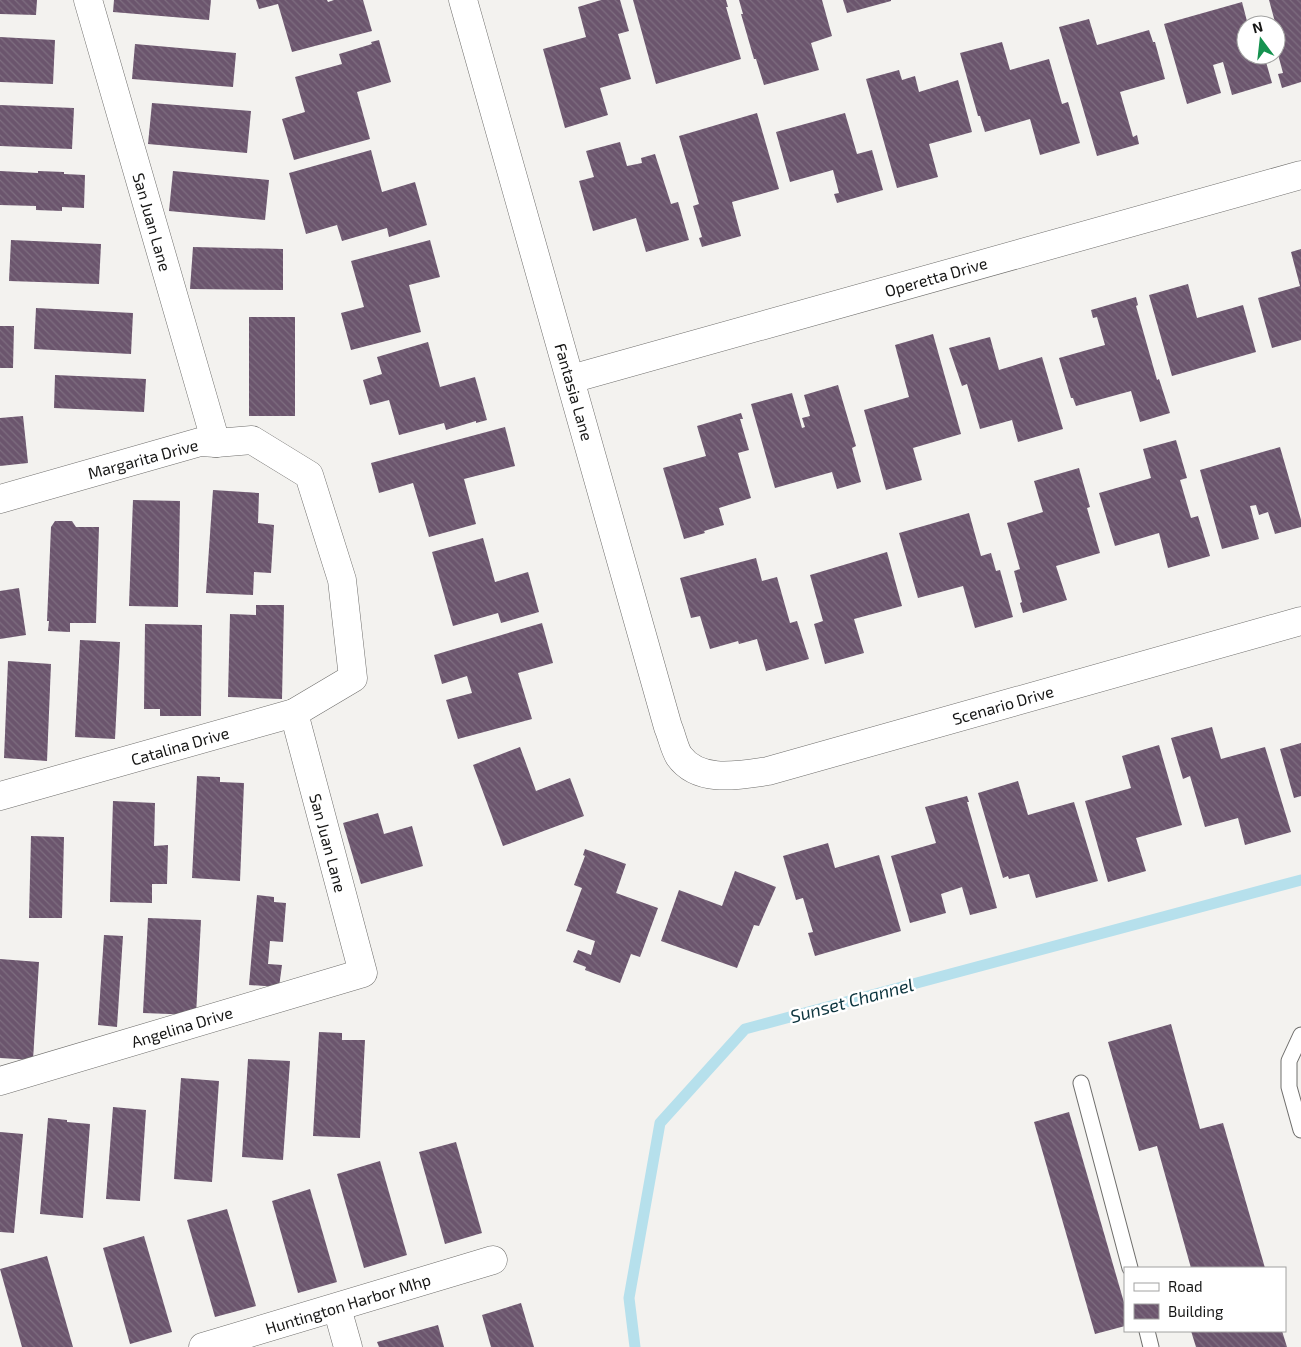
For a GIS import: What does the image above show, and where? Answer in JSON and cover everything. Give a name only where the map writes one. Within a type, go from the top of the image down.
[{"type":"street","name":"San Juan Lane","points":[[88,0],[216,444]]},
{"type":"street","name":"Fantasia Lane","points":[[464,0],[668,727],[679,755],[689,765],[703,772]]},
{"type":"street","name":"Operetta Drive","points":[[570,380],[1301,175]]},
{"type":"street","name":"Margarita Drive","points":[[0,500],[200,442],[216,444],[252,440],[309,475],[342,580],[353,678]]},
{"type":"street","name":"Scenario Drive","points":[[703,772],[720,776],[737,776],[768,771],[1301,621]]},
{"type":"street","name":"Catalina Drive","points":[[0,796],[294,713],[353,678]]},
{"type":"street","name":"San Juan Lane","points":[[294,713],[363,973]]},
{"type":"street","name":"Angelina Drive","points":[[0,1081],[363,973]]},
{"type":"street","name":"Huntington Harbor Mhp","points":[[203,1347],[493,1260]]},
{"type":"street","points":[[337,1308],[348,1347]]},
{"type":"lane","points":[[1301,1035],[1289,1061],[1289,1087],[1301,1130]]},
{"type":"lane","points":[[1081,1084],[1130,1267]]},
{"type":"lane","points":[[1147,1332],[1151,1347]]},
{"type":"building","points":[[0,0],[37,0],[36,15],[0,14]]},
{"type":"building","points":[[114,0],[211,0],[209,20],[113,12]]},
{"type":"building","points":[[256,0],[327,0],[328,2],[334,0],[363,0],[372,31],[292,52],[278,4],[259,9]]},
{"type":"building","points":[[601,0],[620,0],[629,31],[618,34],[631,79],[600,88],[608,115],[565,128],[543,49],[586,37],[578,7]]},
{"type":"building","points":[[633,0],[726,0],[728,7],[726,7],[741,59],[656,84]]},
{"type":"building","points":[[739,0],[822,0],[832,36],[811,43],[819,70],[764,85],[756,59],[754,59],[741,14],[743,14]]},
{"type":"building","points":[[843,0],[891,0],[891,1],[847,13]]},
{"type":"building","points":[[1269,0],[1301,0],[1301,82],[1282,88],[1278,74],[1283,73],[1281,65],[1286,65],[1286,15],[1273,15]]},
{"type":"building","points":[[1242,2],[1245,15],[1236,15],[1236,65],[1267,65],[1272,83],[1232,95],[1223,62],[1213,65],[1221,93],[1187,104],[1164,24]]},
{"type":"building","points":[[1089,19],[1097,45],[1149,30],[1153,42],[1155,42],[1165,79],[1120,92],[1133,137],[1137,135],[1139,144],[1097,156],[1059,27]]},
{"type":"building","points":[[0,37],[55,40],[53,84],[0,82]]},
{"type":"building","points":[[379,40],[391,82],[357,92],[370,139],[294,160],[282,119],[305,112],[295,77],[342,64],[339,54]]},
{"type":"building","points":[[1002,42],[1010,70],[1049,59],[1062,104],[1068,102],[1080,143],[1040,155],[1030,119],[985,132],[980,116],[978,116],[960,53]]},
{"type":"building","points":[[135,44],[236,53],[233,87],[132,79]]},
{"type":"building","points":[[899,70],[902,80],[915,76],[919,92],[958,80],[972,132],[929,144],[938,177],[897,188],[866,79]]},
{"type":"building","points":[[152,103],[251,111],[247,153],[148,144]]},
{"type":"building","points":[[0,105],[74,108],[72,149],[0,146]]},
{"type":"building","points":[[757,113],[779,189],[732,202],[741,236],[702,247],[699,238],[702,237],[693,206],[699,204],[679,136]]},
{"type":"building","points":[[845,113],[857,154],[872,150],[883,190],[837,203],[834,194],[839,193],[833,170],[790,182],[776,132]]},
{"type":"building","points":[[620,142],[627,166],[642,163],[641,158],[655,154],[671,204],[678,202],[689,240],[646,252],[636,218],[593,231],[579,181],[594,177],[586,151]]},
{"type":"building","points":[[371,150],[382,192],[415,182],[427,225],[389,237],[387,228],[342,241],[337,225],[306,234],[289,173]]},
{"type":"building","points":[[0,171],[64,172],[64,174],[85,175],[84,208],[62,207],[62,211],[36,210],[36,206],[0,205]]},
{"type":"building","points":[[173,171],[269,180],[265,220],[169,211]]},
{"type":"building","points":[[11,240],[101,244],[99,284],[9,281]]},
{"type":"building","points":[[430,240],[440,277],[409,285],[421,332],[351,350],[341,313],[364,307],[351,261]]},
{"type":"building","points":[[193,247],[283,249],[283,290],[190,289]]},
{"type":"building","points":[[1301,249],[1301,340],[1272,348],[1258,298],[1300,286],[1291,252]]},
{"type":"building","points":[[1188,284],[1197,318],[1243,305],[1256,352],[1172,376],[1149,295]]},
{"type":"building","points":[[1136,297],[1138,305],[1136,306],[1157,380],[1159,379],[1170,413],[1140,422],[1131,391],[1076,406],[1073,398],[1071,398],[1059,358],[1105,345],[1097,317],[1093,318],[1091,310]]},
{"type":"building","points":[[36,308],[133,313],[131,354],[34,349]]},
{"type":"building","points":[[249,317],[295,317],[295,416],[249,416]]},
{"type":"building","points":[[0,326],[14,326],[13,368],[0,368]]},
{"type":"building","points":[[933,334],[961,434],[913,448],[922,480],[886,490],[864,410],[909,397],[895,345]]},
{"type":"building","points":[[990,337],[999,370],[1042,357],[1063,429],[1018,442],[1012,420],[980,429],[967,384],[962,386],[949,348]]},
{"type":"building","points":[[428,342],[440,387],[475,377],[487,420],[476,423],[476,421],[446,430],[444,423],[399,435],[389,400],[370,405],[363,380],[382,374],[377,357]]},
{"type":"building","points":[[55,375],[146,379],[144,412],[54,408]]},
{"type":"building","points":[[838,385],[856,446],[852,448],[861,482],[837,489],[832,472],[775,488],[751,404],[792,393],[802,428],[805,427],[802,418],[810,416],[804,395]]},
{"type":"building","points":[[741,413],[743,419],[740,419],[749,450],[738,453],[751,498],[719,508],[724,525],[684,539],[663,468],[706,456],[697,426]]},
{"type":"building","points":[[23,416],[28,463],[0,466],[0,418]]},
{"type":"building","points":[[505,427],[515,466],[464,479],[476,524],[429,537],[413,483],[379,493],[371,463]]},
{"type":"building","points":[[1176,440],[1187,478],[1180,480],[1191,518],[1198,516],[1210,556],[1168,568],[1159,533],[1115,546],[1099,493],[1151,478],[1143,449]]},
{"type":"building","points":[[1280,447],[1301,520],[1301,527],[1275,534],[1268,512],[1259,515],[1256,505],[1250,506],[1259,539],[1222,549],[1200,470]]},
{"type":"building","points":[[1079,468],[1090,507],[1087,508],[1100,553],[1056,566],[1067,600],[1023,613],[1014,571],[1020,569],[1007,523],[1043,512],[1034,481]]},
{"type":"building","points":[[213,490],[259,493],[258,523],[274,525],[271,573],[254,572],[253,595],[206,593]]},
{"type":"building","points":[[133,500],[180,501],[178,607],[129,606]]},
{"type":"building","points":[[969,513],[981,556],[991,553],[996,571],[1000,570],[1013,617],[975,628],[963,586],[918,598],[899,533]]},
{"type":"building","points":[[55,521],[72,521],[76,527],[99,527],[96,623],[70,623],[70,632],[48,631],[51,527]]},
{"type":"building","points":[[483,538],[495,582],[528,572],[539,612],[501,623],[498,613],[453,626],[432,552]]},
{"type":"building","points":[[887,552],[902,606],[854,619],[864,653],[825,664],[814,624],[823,621],[810,575]]},
{"type":"building","points":[[756,558],[762,581],[777,577],[790,623],[797,621],[809,659],[766,671],[757,639],[739,644],[738,641],[710,649],[700,616],[691,618],[680,578]]},
{"type":"building","points":[[19,588],[26,635],[0,639],[0,591]]},
{"type":"building","points":[[256,605],[284,605],[282,699],[228,697],[230,614],[256,615]]},
{"type":"building","points":[[542,623],[553,663],[518,673],[532,719],[458,739],[446,700],[472,693],[467,676],[442,684],[434,655]]},
{"type":"building","points":[[145,624],[202,625],[201,716],[160,716],[160,709],[144,709]]},
{"type":"building","points":[[80,640],[120,642],[115,739],[75,737]]},
{"type":"building","points":[[8,661],[51,664],[47,761],[4,758]]},
{"type":"building","points":[[1212,727],[1221,759],[1265,747],[1291,832],[1245,845],[1238,818],[1205,827],[1190,776],[1183,779],[1171,738]]},
{"type":"building","points":[[1301,743],[1301,796],[1294,798],[1280,749]]},
{"type":"building","points":[[1159,745],[1182,825],[1136,838],[1146,871],[1108,882],[1085,801],[1131,788],[1122,756]]},
{"type":"building","points":[[520,747],[536,791],[570,778],[584,816],[503,846],[473,765]]},
{"type":"building","points":[[197,776],[220,777],[220,782],[244,783],[240,881],[192,878]]},
{"type":"building","points":[[1018,781],[1028,815],[1074,802],[1098,881],[1036,898],[1029,874],[1009,879],[1008,876],[1003,878],[978,793]]},
{"type":"building","points":[[967,796],[969,802],[967,802],[997,908],[970,915],[962,887],[941,894],[946,913],[910,923],[891,856],[936,843],[925,807]]},
{"type":"building","points":[[113,801],[155,803],[154,846],[168,845],[167,884],[152,884],[152,903],[110,902]]},
{"type":"building","points":[[378,813],[384,834],[412,826],[423,866],[361,884],[343,823]]},
{"type":"building","points":[[31,836],[64,837],[62,918],[29,918]]},
{"type":"building","points":[[828,843],[835,868],[879,855],[901,931],[815,956],[808,933],[813,932],[803,898],[796,900],[783,856]]},
{"type":"building","points":[[585,849],[626,864],[616,893],[658,908],[640,957],[631,954],[620,983],[585,970],[586,967],[573,962],[578,950],[591,955],[595,941],[566,931],[582,888],[574,885],[585,856],[583,855]]},
{"type":"building","points":[[735,871],[776,887],[759,926],[754,925],[737,968],[661,941],[679,890],[722,906]]},
{"type":"building","points":[[257,895],[274,897],[274,902],[286,903],[283,942],[270,941],[268,964],[282,965],[279,987],[249,985]]},
{"type":"building","points":[[148,918],[201,920],[196,1015],[143,1013]]},
{"type":"building","points":[[104,935],[123,936],[117,1027],[98,1025]]},
{"type":"building","points":[[0,959],[39,962],[33,1060],[0,1058]]},
{"type":"building","points":[[1171,1024],[1200,1129],[1223,1123],[1265,1267],[1191,1267],[1157,1146],[1139,1151],[1108,1042]]},
{"type":"building","points":[[319,1032],[342,1033],[342,1040],[365,1040],[360,1138],[313,1136]]},
{"type":"building","points":[[248,1059],[290,1061],[283,1160],[242,1157]]},
{"type":"building","points":[[181,1078],[219,1081],[212,1182],[174,1179]]},
{"type":"building","points":[[113,1107],[146,1110],[140,1201],[106,1199]]},
{"type":"building","points":[[1069,1112],[1124,1303],[1124,1326],[1095,1334],[1034,1122]]},
{"type":"building","points":[[48,1118],[90,1124],[83,1218],[40,1214]]},
{"type":"building","points":[[0,1132],[23,1134],[14,1233],[0,1232]]},
{"type":"building","points":[[456,1142],[482,1233],[445,1244],[419,1152]]},
{"type":"building","points":[[380,1161],[407,1255],[364,1268],[337,1174]]},
{"type":"building","points":[[310,1189],[337,1282],[298,1293],[272,1201]]},
{"type":"building","points":[[227,1209],[256,1306],[215,1317],[187,1220]]},
{"type":"building","points":[[144,1236],[172,1332],[130,1344],[103,1248]]},
{"type":"building","points":[[47,1256],[73,1347],[22,1347],[0,1269]]},
{"type":"building","points":[[521,1303],[534,1347],[491,1347],[482,1315]]},
{"type":"building","points":[[438,1325],[444,1347],[379,1347],[377,1342]]},
{"type":"building","points":[[1191,1332],[1282,1332],[1287,1347],[1196,1347]]},
{"type":"waterway","name":"Sunset Channel","points":[[635,1347],[629,1298],[660,1123],[745,1029],[1301,880]]}]
